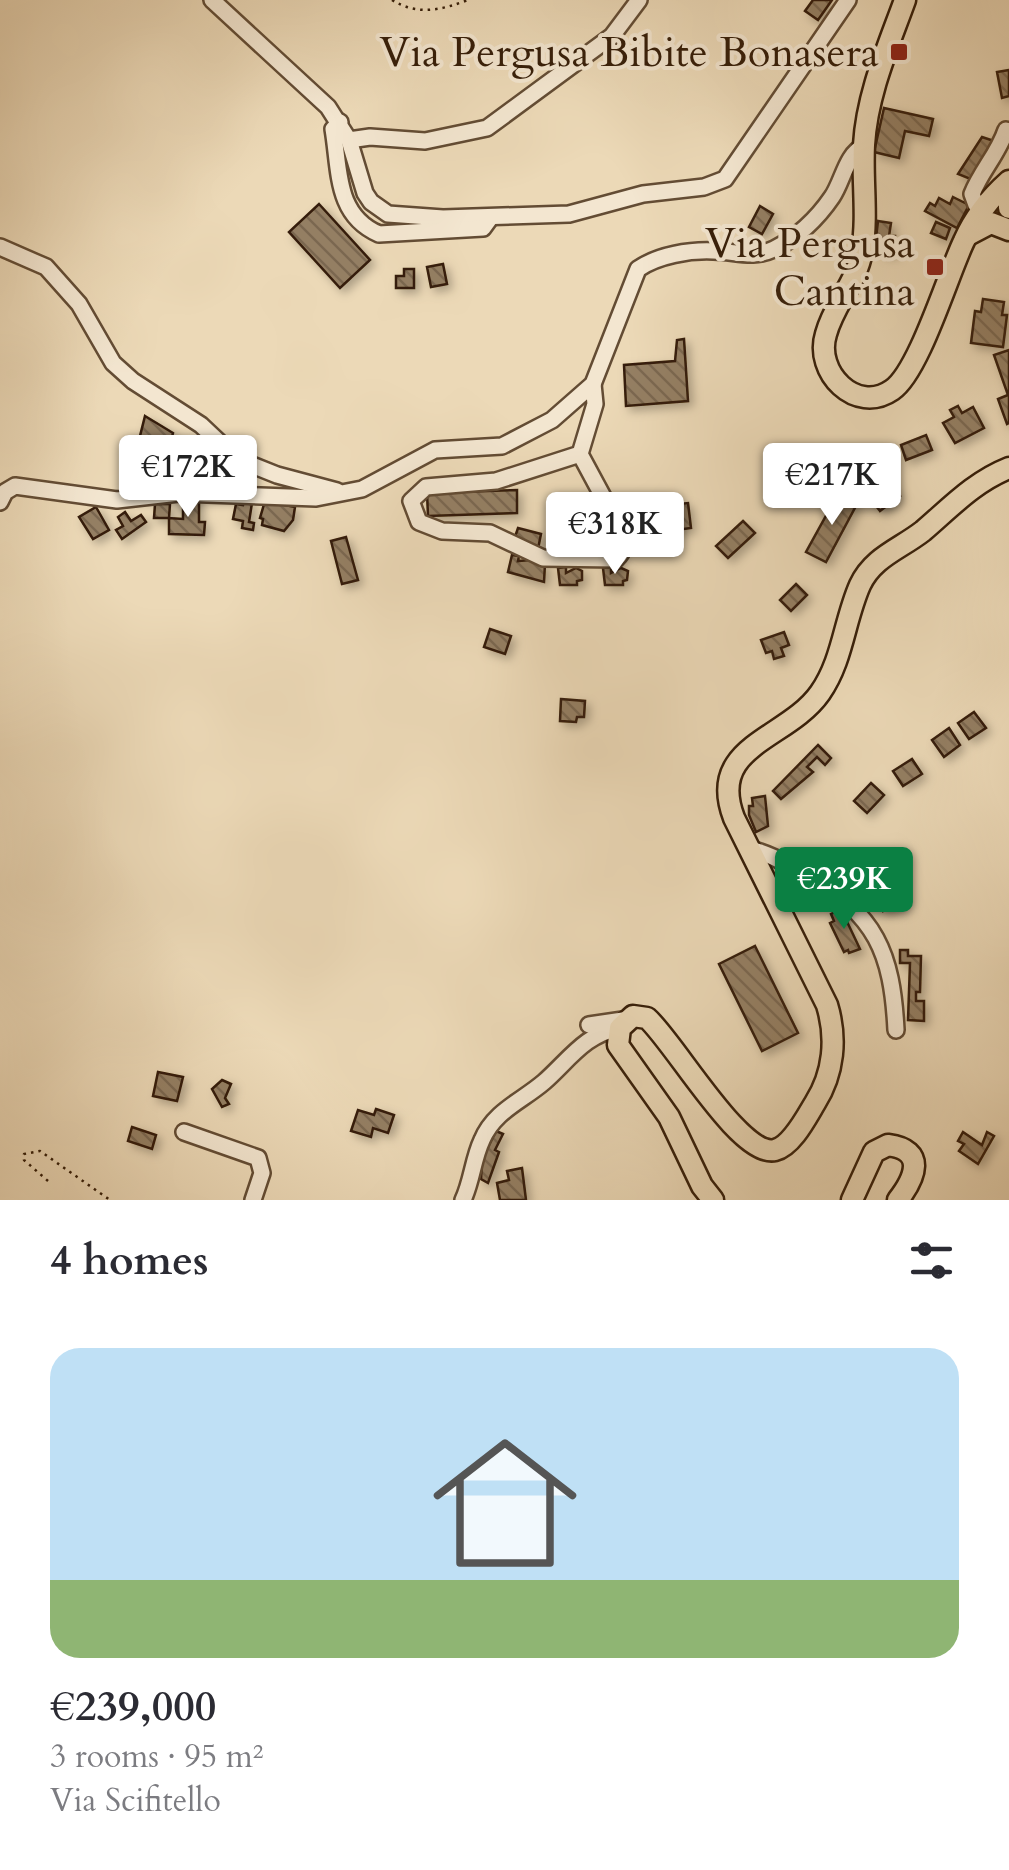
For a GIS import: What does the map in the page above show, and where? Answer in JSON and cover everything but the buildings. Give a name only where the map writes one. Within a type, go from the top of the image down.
[{"type":"main road","points":[[906,0],[875,83],[864,146],[866,227],[862,255],[825,335],[825,363],[838,385],[864,397],[878,397],[898,386],[922,341],[964,238],[1002,213],[1009,180]]},
{"type":"main road","points":[[964,238],[1002,213]]},
{"type":"main road","points":[[713,1200],[660,1104],[618,1045],[623,1024],[639,1016],[654,1024],[715,1102],[756,1145],[776,1150],[790,1140],[817,1100],[829,1071],[832,1020],[750,849],[728,796],[729,777],[738,758],[796,718],[817,697],[835,666],[858,590],[876,563],[920,533],[972,487],[1009,468]]},
{"type":"main road","points":[[852,1200],[874,1152],[888,1145],[906,1151],[913,1162],[913,1180],[898,1200]]},
{"type":"street","points":[[212,0],[328,108],[349,140],[365,192],[388,214],[402,217],[569,214],[643,194],[704,188],[726,179],[848,0]]},
{"type":"street","points":[[349,140],[370,137],[425,142],[486,128],[612,36],[639,0]]},
{"type":"street","points":[[340,122],[333,130],[342,194],[349,211],[364,228],[379,234],[483,228],[491,217]]},
{"type":"street","points":[[1002,213],[976,204],[972,194],[1000,148],[1006,130]]},
{"type":"street","points":[[580,454],[496,481],[435,484],[411,501],[419,522],[442,531],[490,533],[544,558],[616,560],[622,554],[622,532],[580,454],[595,404],[593,384],[638,269],[687,253],[712,251],[749,256],[780,246],[818,215],[839,186],[852,154],[864,146]]},
{"type":"street","points":[[0,247],[46,267],[79,304],[102,347],[122,372],[201,425],[237,459],[339,492]]},
{"type":"street","points":[[0,502],[5,492],[15,486],[117,500],[179,493],[316,498],[362,489],[435,450],[493,447],[512,442],[552,420],[593,384]]},
{"type":"street","points":[[750,849],[827,887],[862,915],[884,959],[896,1030]]},
{"type":"street","points":[[588,1025],[610,1020],[623,1024]]},
{"type":"street","points":[[463,1200],[482,1140],[502,1112],[546,1080],[574,1052],[623,1024]]},
{"type":"street","points":[[184,1132],[258,1158],[262,1173],[253,1200]]},
{"type":"path","points":[[392,0],[418,11],[440,10],[468,0]]},
{"type":"path","points":[[48,1181],[24,1160],[24,1154],[40,1150],[110,1200]]},
{"type":"place","name":"Via Pergusa Bibite Bonasera","points":[[899,52]]},
{"type":"place","name":"Via Pergusa Cantina","points":[[935,267]]}]
